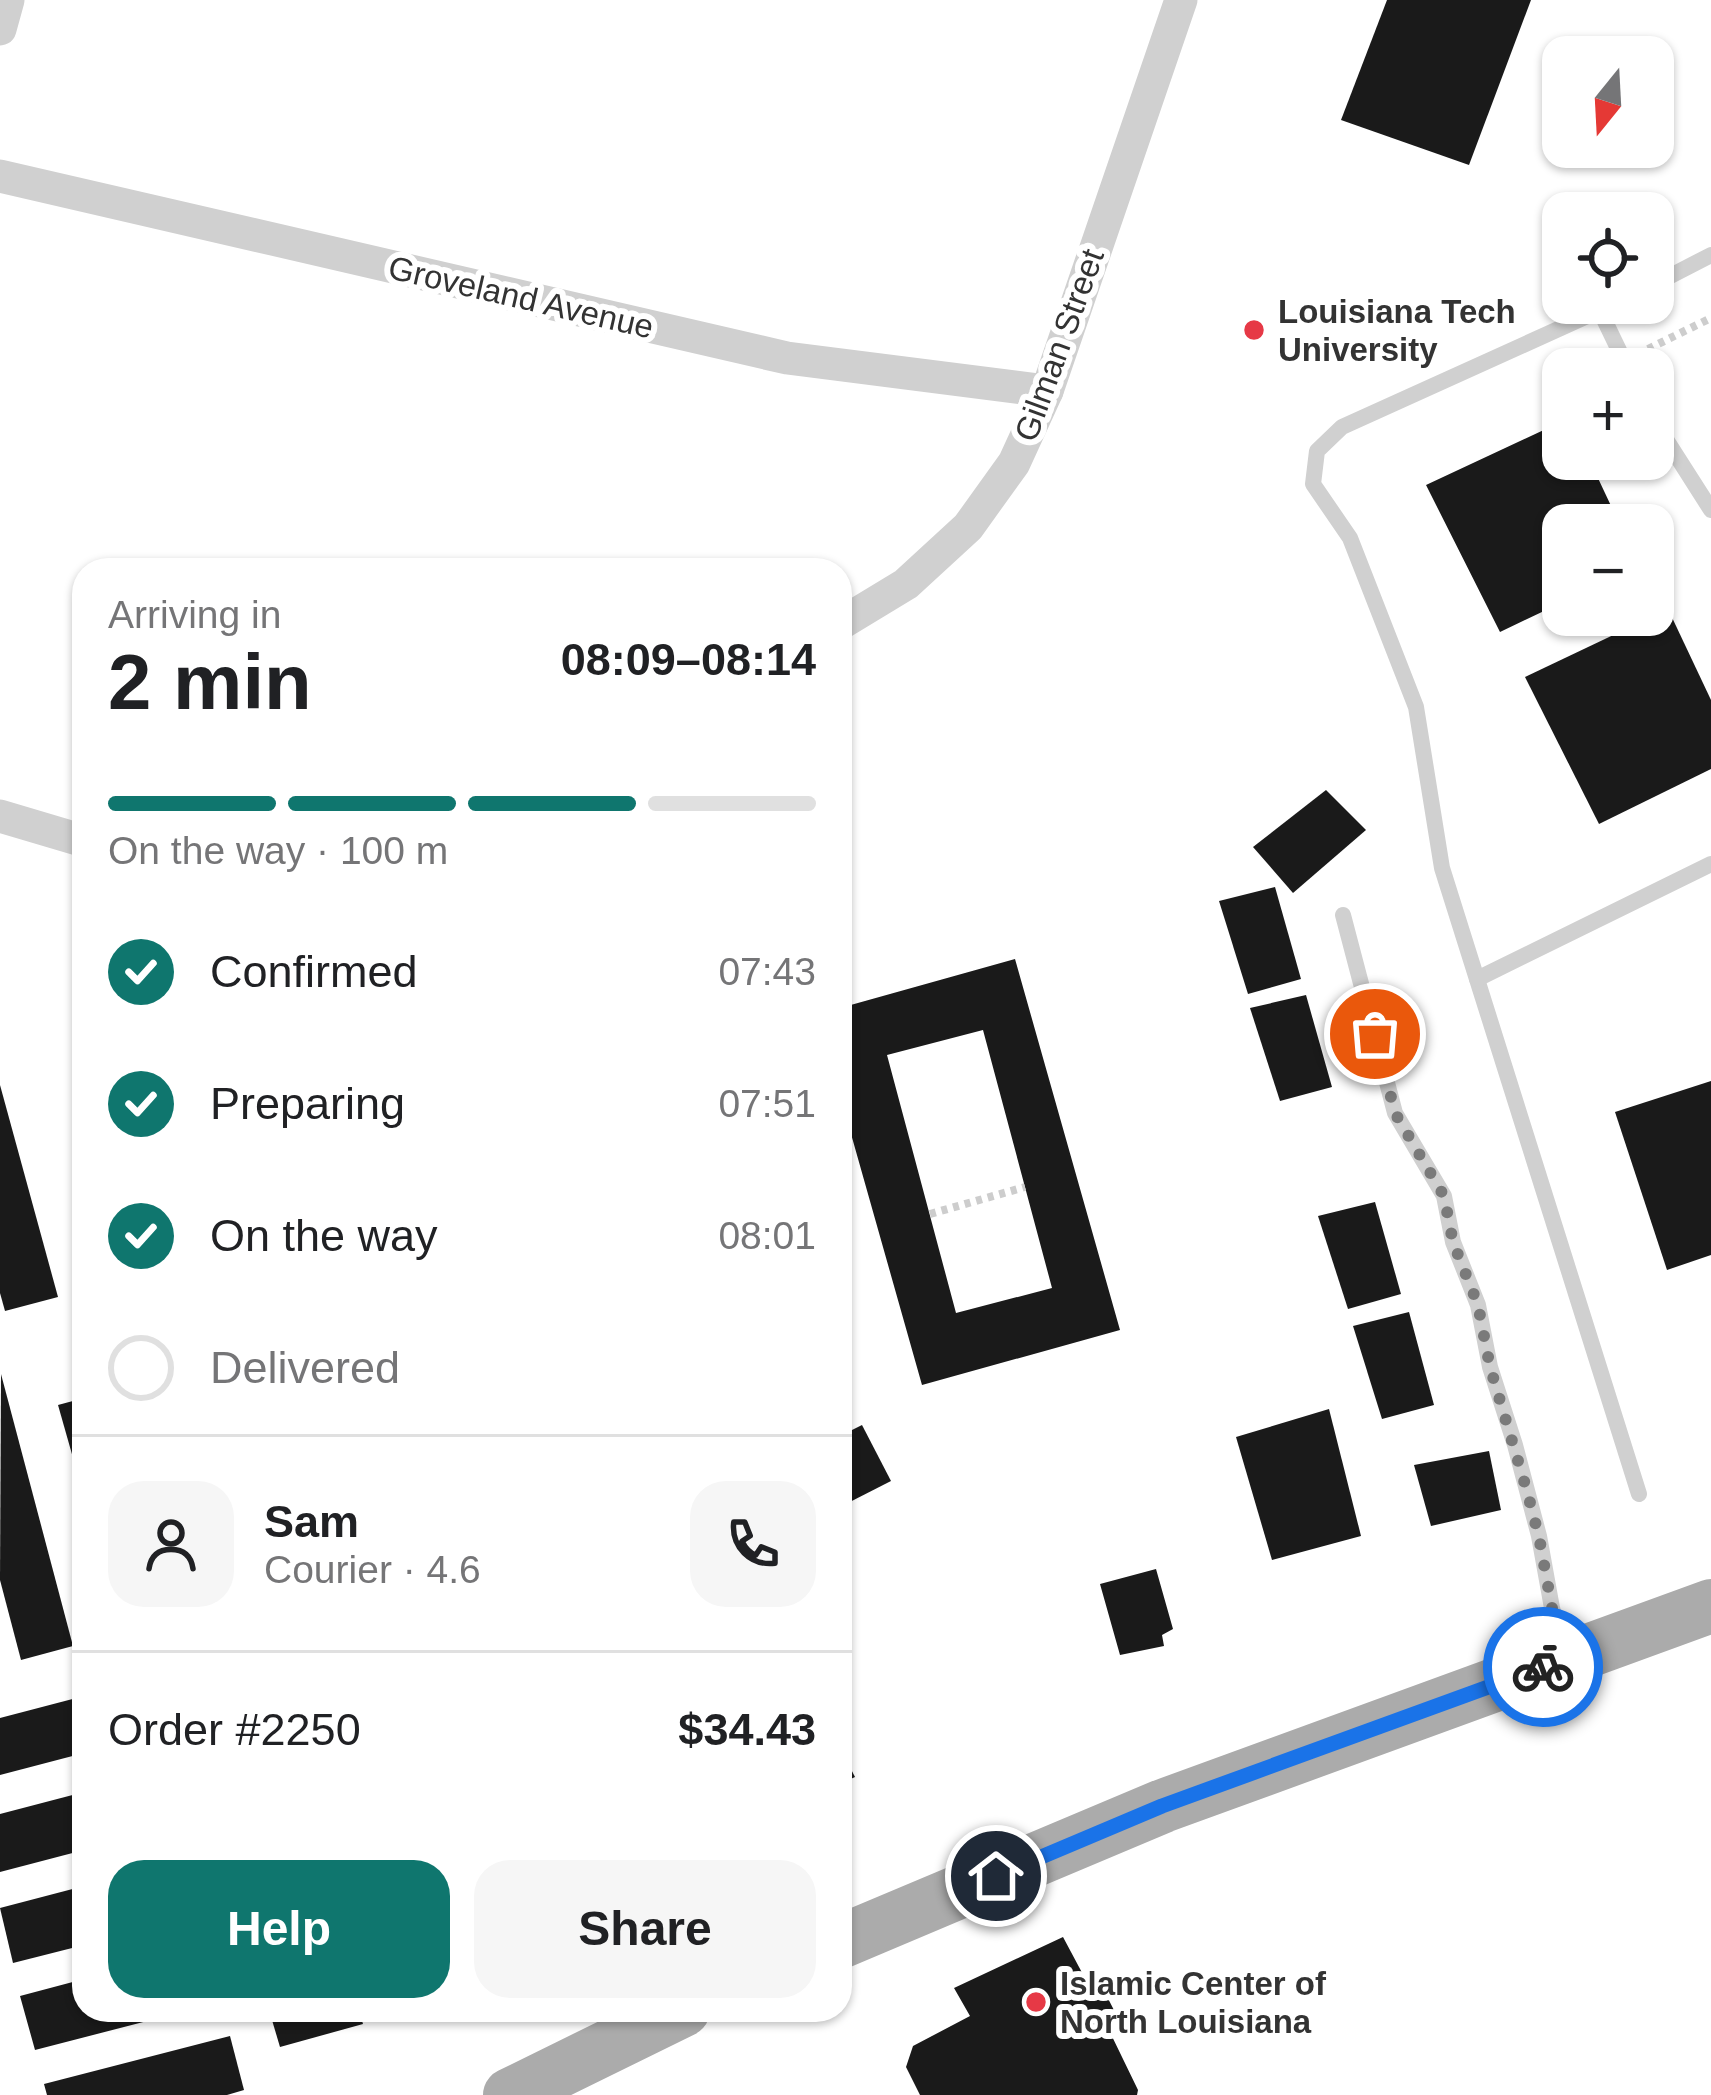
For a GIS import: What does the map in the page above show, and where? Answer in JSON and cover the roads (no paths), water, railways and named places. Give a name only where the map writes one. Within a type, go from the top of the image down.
[{"type":"main road","points":[[852,1937],[1162,1806],[1711,1606]]},
{"type":"main road","points":[[511,2095],[659,2022]]},
{"type":"street","points":[[0,29],[8,0]]},
{"type":"street","name":"Gilman Street","points":[[852,617],[906,584],[968,526],[1014,463],[1047,391],[1181,0]]},
{"type":"street","name":"Groveland Avenue","points":[[0,176],[787,358],[1047,391]]},
{"type":"street","points":[[0,816],[72,838]]},
{"type":"lane","points":[[1674,274],[1711,255]]},
{"type":"lane","points":[[1570,324],[1342,427],[1317,451],[1313,484],[1350,538],[1416,707],[1442,868],[1639,1494]]},
{"type":"lane","points":[[1674,451],[1711,510]]},
{"type":"lane","points":[[1477,979],[1711,864]]},
{"type":"lane","points":[[1343,915],[1395,1113],[1444,1196],[1453,1242],[1478,1305],[1567,1658]]},
{"type":"place","name":"Louisiana Tech University","points":[[1254,330]]},
{"type":"place","name":"Islamic Center of North Louisiana","points":[[1036,2002]]}]
